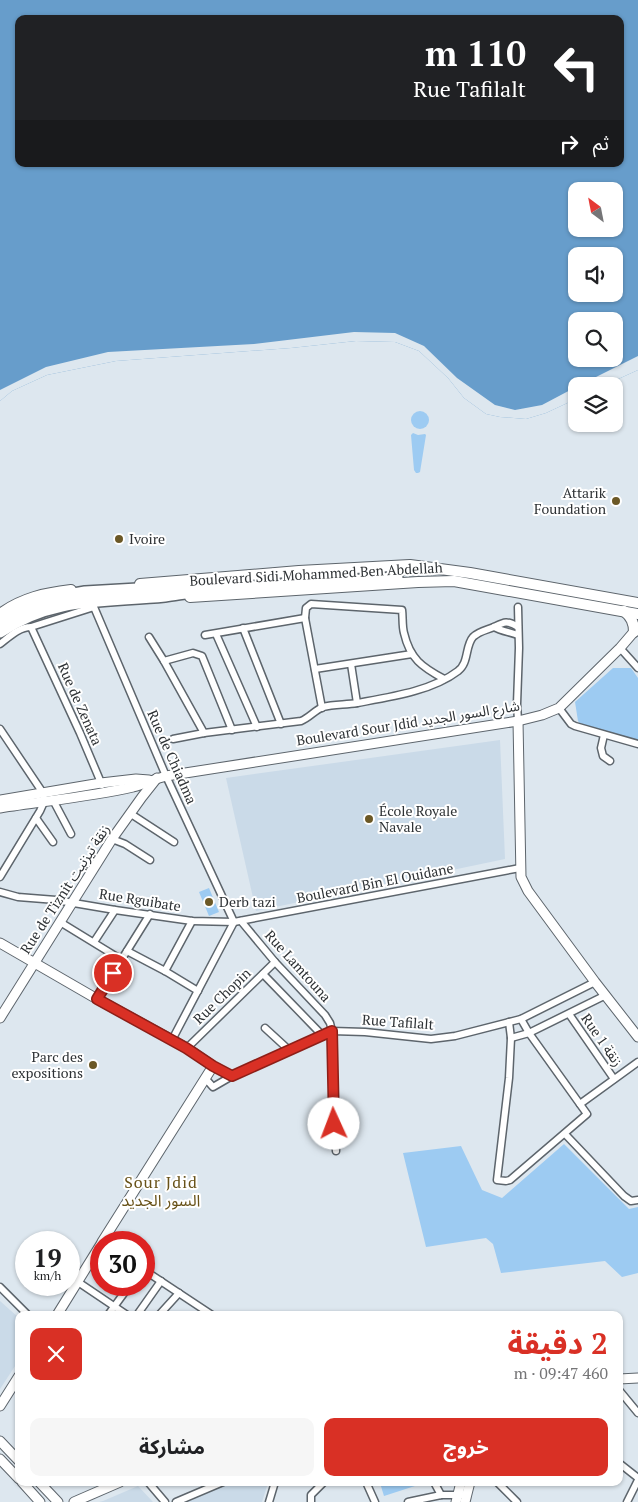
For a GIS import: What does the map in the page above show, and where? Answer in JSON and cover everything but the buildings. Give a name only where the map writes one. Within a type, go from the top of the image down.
[{"type":"highway","points":[[164,592],[397,575]]},
{"type":"highway","name":"Boulevard Sidi Mohammed Ben Abdellah","points":[[0,621],[20,610],[63,596],[85,592],[164,592]]},
{"type":"highway","name":"Boulevard Sidi Mohammed Ben Abdellah","points":[[0,632],[29,622],[58,606],[92,604],[164,592]]},
{"type":"main road","points":[[413,565],[406,571],[406,574],[407,578],[415,582]]},
{"type":"main road","name":"Boulevard Sidi Mohammed Ben Abdellah","points":[[0,614],[24,600],[56,592],[211,577],[413,565],[470,573],[638,603]]},
{"type":"main road","name":"Boulevard Sidi Mohammed Ben Abdellah","points":[[164,592],[190,597],[454,581],[638,614]]},
{"type":"main road","points":[[624,612],[630,616],[636,630]]},
{"type":"street","name":"Rue de Chiadma","points":[[92,604],[158,778],[234,922]]},
{"type":"street","points":[[322,708],[306,618],[306,608],[311,604],[400,609],[402,611],[404,633],[412,654],[424,668],[444,679]]},
{"type":"street","points":[[518,607],[519,648],[516,704],[518,721],[521,877],[528,891],[638,1037]]},
{"type":"street","points":[[205,635],[306,618]]},
{"type":"street","points":[[0,636],[29,622]]},
{"type":"street","points":[[0,644],[27,626],[29,622]]},
{"type":"street","name":"Rue de Zenata","points":[[29,622],[101,783],[103,793]]},
{"type":"street","points":[[173,738],[281,724],[306,719],[322,708],[415,691],[444,679],[462,668],[470,642],[481,631],[506,622],[518,627]]},
{"type":"street","points":[[494,627],[518,636]]},
{"type":"street","points":[[242,628],[281,724]]},
{"type":"street","name":"Boulevard Sour Jdid شارع السور الجديد","points":[[0,808],[101,783],[158,778],[518,721],[551,712],[559,708],[636,630]]},
{"type":"street","points":[[216,634],[257,727]]},
{"type":"street","points":[[149,637],[204,733]]},
{"type":"street","points":[[620,648],[638,668]]},
{"type":"street","points":[[164,661],[192,653],[202,656],[232,730]]},
{"type":"street","points":[[315,669],[412,654]]},
{"type":"street","points":[[351,664],[357,703]]},
{"type":"street","points":[[559,708],[571,724],[638,744]]},
{"type":"street","points":[[0,729],[72,834]]},
{"type":"street","points":[[604,735],[601,748],[603,756],[610,761]]},
{"type":"street","name":"Boulevard Sour Jdid شارع السور الجديد","points":[[0,800],[103,793],[138,786],[158,778]]},
{"type":"street","name":"Rue de Tiznit زنقة تيزنيت","points":[[0,1018],[112,839],[158,778]]},
{"type":"street","points":[[0,877],[46,798]]},
{"type":"street","points":[[131,814],[174,842]]},
{"type":"street","points":[[36,818],[54,842]]},
{"type":"street","points":[[112,839],[125,844],[150,860]]},
{"type":"street","name":"Boulevard Bin El Ouidane","points":[[234,922],[520,868]]},
{"type":"street","name":"Rue Rguibate","points":[[0,892],[18,897],[73,902],[114,910],[192,920],[234,922]]},
{"type":"street","points":[[94,942],[114,910]]},
{"type":"street","points":[[97,999],[150,914]]},
{"type":"street","points":[[165,971],[192,920]]},
{"type":"street","name":"Rue Lamtouna","points":[[242,921],[275,962],[325,1015],[332,1031]]},
{"type":"street","points":[[60,922],[122,960]]},
{"type":"street","points":[[172,1040],[234,922]]},
{"type":"street","points":[[0,943],[232,1076]]},
{"type":"street","points":[[127,951],[198,991]]},
{"type":"street","name":"Rue Chopin","points":[[186,1048],[275,962]]},
{"type":"street","points":[[262,974],[322,1035]]},
{"type":"street","name":"Rue Tafilalt","points":[[205,1078],[213,1087],[232,1076],[332,1031],[365,1032],[431,1039],[478,1031],[521,1020],[595,982]]},
{"type":"street","points":[[511,1038],[528,1033],[606,995]]},
{"type":"street","name":"Rue 1 زنقة","points":[[569,1014],[614,1079]]},
{"type":"street","points":[[509,1022],[511,1038],[506,1112],[497,1180],[506,1181],[510,1180],[587,1114],[528,1033],[521,1020]]},
{"type":"street","points":[[264,1028],[289,1050]]},
{"type":"street","points":[[332,1031],[333,1110],[336,1151]]},
{"type":"street","points":[[580,1104],[638,1062]]},
{"type":"street","points":[[109,1231],[213,1066]]},
{"type":"street","points":[[565,1134],[624,1196],[631,1201],[638,1200]]},
{"type":"street","points":[[80,1279],[90,1262]]},
{"type":"street","points":[[155,1277],[206,1311]]},
{"type":"street","points":[[140,1311],[161,1281]]},
{"type":"street","points":[[80,1283],[120,1311]]},
{"type":"street","points":[[0,1287],[24,1311]]},
{"type":"street","points":[[163,1311],[179,1293]]},
{"type":"street","points":[[61,1311],[70,1296]]},
{"type":"street","points":[[111,1311],[122,1296]]},
{"type":"street","points":[[623,1379],[638,1378]]},
{"type":"street","points":[[0,1406],[15,1382]]},
{"type":"street","points":[[623,1395],[638,1413]]},
{"type":"street","points":[[0,1441],[15,1457]]},
{"type":"street","points":[[0,1459],[15,1475]]},
{"type":"street","points":[[623,1466],[638,1479],[627,1502]]},
{"type":"street","points":[[26,1486],[40,1502]]},
{"type":"street","points":[[44,1486],[58,1502]]},
{"type":"street","points":[[74,1502],[104,1486]]},
{"type":"street","points":[[151,1486],[165,1502]]},
{"type":"street","points":[[176,1502],[214,1486]]},
{"type":"street","points":[[268,1502],[273,1486]]},
{"type":"street","points":[[311,1502],[311,1494],[320,1486]]},
{"type":"street","points":[[368,1486],[375,1502]]},
{"type":"street","points":[[436,1486],[441,1495]]},
{"type":"street","points":[[461,1486],[461,1499]]},
{"type":"street","points":[[461,1499],[468,1486]]},
{"type":"street","points":[[501,1486],[516,1502]]},
{"type":"street","points":[[408,1502],[441,1495],[461,1499]]},
{"type":"shaded area","points":[[0,0],[638,0],[638,370],[623,377],[568,377],[568,403],[546,413],[526,419],[486,414],[464,398],[448,378],[419,351],[395,342],[356,341],[291,348],[116,361],[47,375],[12,391],[0,401]]},
{"type":"shaded area","points":[[420,411],[426,414],[429,420],[426,426],[420,429],[414,426],[411,420],[414,414]]},
{"type":"shaded area","points":[[413,433],[426,435],[420,472],[418,473],[414,470],[411,435]]},
{"type":"shaded area","points":[[613,668],[631,668],[638,678],[638,740],[583,727],[578,721],[575,702]]},
{"type":"shaded area","name":"École Royale Navale","points":[[500,740],[505,859],[256,911],[226,778]]},
{"type":"shaded area","name":"Derb tazi","points":[[209,888],[219,912],[209,916],[199,892]]},
{"type":"shaded area","points":[[564,1144],[629,1209],[638,1207],[638,1273],[622,1277],[605,1261],[501,1273],[493,1244],[486,1238],[426,1247],[403,1153],[461,1146],[482,1190],[502,1198]]},
{"type":"shaded area","points":[[0,1301],[15,1314],[15,1366],[0,1389]]},
{"type":"shaded area","points":[[138,1486],[153,1502],[99,1502],[103,1501]]},
{"type":"shaded area","points":[[224,1486],[267,1486],[262,1502],[187,1502]]},
{"type":"shaded area","points":[[381,1486],[415,1486],[384,1496]]},
{"type":"pier","points":[[354,332],[395,333],[424,346],[457,378],[495,405],[515,410],[542,405],[568,391],[568,403],[546,413],[526,419],[486,414],[464,398],[448,378],[419,351],[395,342],[356,341],[291,348],[116,361],[47,375],[12,391],[0,401],[0,390],[46,367],[108,352],[254,344]]},
{"type":"pier","points":[[638,356],[638,370],[623,377],[596,377],[616,367],[623,367],[623,364]]},
{"type":"tunnel","points":[[396,571],[417,570]]},
{"type":"tunnel","points":[[409,577],[428,575],[462,578]]},
{"type":"place","name":"Attarik Foundation","points":[[616,501]]},
{"type":"place","name":"Ivoire","points":[[119,539]]},
{"type":"place","name":"École Royale Navale","points":[[369,819]]},
{"type":"place","name":"Derb tazi","points":[[209,902]]},
{"type":"place","name":"Parc des expositions","points":[[93,1065]]},
{"type":"district","name":"Sour Jdid السور الجديد","points":[[161,1191]]},
{"type":"route","points":[[113,973],[97,999],[186,1048],[232,1076],[332,1031],[334,1124]]}]
